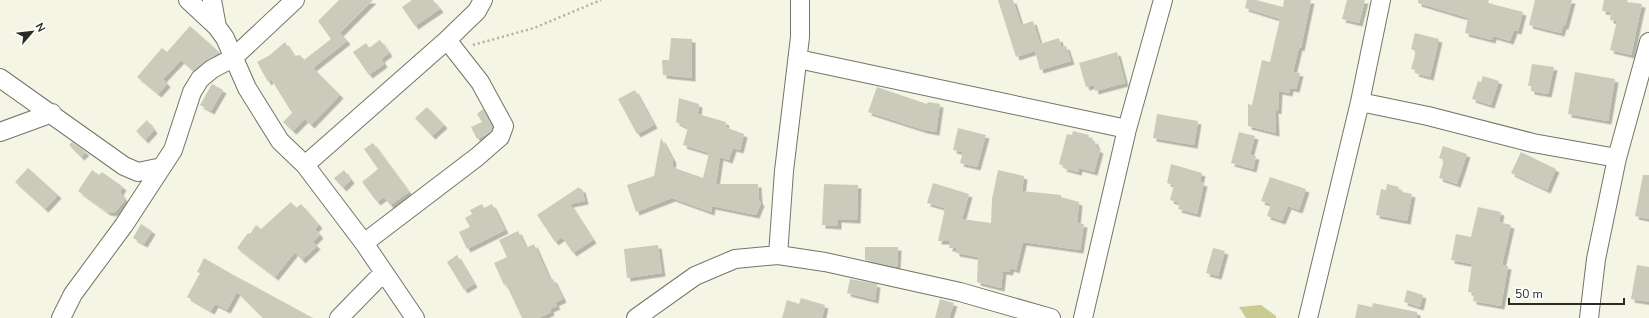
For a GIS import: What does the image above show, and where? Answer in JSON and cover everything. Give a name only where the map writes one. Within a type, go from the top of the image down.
[{"type":"street","points":[[188,0],[217,27],[225,38],[247,88],[280,141],[305,165],[364,243],[415,318]]},
{"type":"street","points":[[212,0],[217,27]]},
{"type":"street","points":[[61,318],[73,294],[97,263],[173,150],[192,92],[200,79],[212,68],[233,58],[295,0]]},
{"type":"street","points":[[305,165],[451,45],[476,12],[483,0]]},
{"type":"street","points":[[778,255],[784,170],[800,37],[800,0]]},
{"type":"street","points":[[1083,318],[1127,129],[1163,0]]},
{"type":"street","points":[[1308,318],[1360,102],[1381,0]]},
{"type":"street","points":[[1589,318],[1596,259],[1617,158],[1649,42]]},
{"type":"street","points":[[364,243],[477,157],[500,137],[504,126],[480,82],[451,45]]},
{"type":"street","points":[[798,59],[1127,129]]},
{"type":"street","points":[[0,78],[52,113],[124,166],[138,172],[162,167]]},
{"type":"street","points":[[1360,102],[1428,116],[1533,143],[1617,158]]},
{"type":"street","points":[[0,132],[52,113]]},
{"type":"street","points":[[636,318],[695,276],[735,260],[778,255],[825,262],[960,292],[1051,318]]},
{"type":"street","points":[[339,318],[383,273]]},
{"type":"path","points":[[451,45],[492,40],[534,28],[601,0]]},
{"type":"green space","points":[[1261,305],[1276,316],[1276,318],[1246,318],[1239,307]]},
{"type":"building","points":[[339,0],[373,0],[340,33],[347,41],[313,68],[340,95],[311,125],[305,119],[293,131],[283,122],[292,113],[271,79],[268,82],[257,62],[270,55],[285,42],[294,56],[300,55],[304,60],[331,39],[318,21]]},
{"type":"building","points":[[412,0],[433,0],[440,9],[415,26],[402,7]]},
{"type":"building","points":[[998,0],[1013,0],[1021,25],[1033,21],[1040,44],[1059,38],[1061,47],[1066,46],[1071,61],[1040,70],[1035,51],[1016,57]]},
{"type":"building","points":[[1247,0],[1256,0],[1283,7],[1284,0],[1311,0],[1301,48],[1299,47],[1293,72],[1300,73],[1296,89],[1290,88],[1289,93],[1279,91],[1278,111],[1275,110],[1276,133],[1248,126],[1248,104],[1252,105],[1262,60],[1270,62],[1280,19],[1245,8]]},
{"type":"building","points":[[1347,0],[1365,0],[1359,23],[1342,19]]},
{"type":"building","points":[[1418,0],[1489,0],[1488,3],[1523,12],[1518,31],[1514,30],[1510,41],[1493,36],[1492,40],[1465,33],[1468,18],[1418,3]]},
{"type":"building","points":[[1535,0],[1572,0],[1565,26],[1563,26],[1561,33],[1529,25]]},
{"type":"building","points":[[1604,0],[1628,0],[1627,2],[1642,4],[1631,55],[1610,50],[1617,21],[1610,20],[1611,12],[1602,11]]},
{"type":"building","points":[[190,26],[219,52],[193,71],[181,60],[163,79],[167,84],[158,94],[137,77],[162,48],[167,52]]},
{"type":"building","points":[[1415,33],[1439,39],[1430,77],[1415,73],[1416,70],[1411,69],[1416,51],[1411,49]]},
{"type":"building","points":[[671,38],[692,39],[692,78],[663,75],[662,60],[669,60]]},
{"type":"building","points":[[380,40],[389,53],[381,59],[384,64],[369,75],[353,52],[366,43],[369,48]]},
{"type":"building","points":[[1117,52],[1125,83],[1095,91],[1094,85],[1086,87],[1079,63]]},
{"type":"building","points":[[1532,64],[1554,67],[1548,94],[1531,91],[1531,86],[1528,86]]},
{"type":"building","points":[[1575,72],[1615,79],[1608,121],[1568,114]]},
{"type":"building","points":[[1483,76],[1499,81],[1491,105],[1472,99],[1478,81],[1481,82]]},
{"type":"building","points":[[212,84],[223,90],[211,111],[200,105]]},
{"type":"building","points":[[877,87],[927,104],[928,102],[940,104],[936,132],[924,130],[868,112]]},
{"type":"building","points":[[635,90],[654,125],[637,134],[618,99]]},
{"type":"building","points":[[679,98],[699,104],[698,114],[726,122],[725,127],[744,134],[740,150],[733,148],[729,160],[720,157],[716,184],[758,184],[759,200],[761,203],[756,215],[712,206],[711,212],[672,198],[636,212],[627,185],[654,176],[661,138],[673,160],[672,167],[703,178],[709,153],[683,145],[688,128],[676,122]]},
{"type":"building","points":[[427,107],[444,125],[432,136],[415,118]]},
{"type":"building","points":[[483,109],[493,127],[487,134],[477,139],[471,127],[482,122],[477,114]]},
{"type":"building","points":[[1157,114],[1198,121],[1194,145],[1153,138]]},
{"type":"building","points":[[147,120],[154,130],[145,140],[136,131]]},
{"type":"building","points":[[958,128],[986,135],[977,167],[960,163],[963,152],[953,150]]},
{"type":"building","points":[[1073,131],[1089,135],[1088,139],[1095,141],[1095,144],[1097,145],[1096,148],[1100,150],[1094,172],[1079,168],[1078,172],[1063,168],[1064,166],[1059,164],[1067,134],[1072,135]]},
{"type":"building","points":[[1239,132],[1255,136],[1250,155],[1256,156],[1253,169],[1231,163]]},
{"type":"building","points":[[72,142],[86,152],[81,157],[69,145]]},
{"type":"building","points":[[373,143],[409,192],[390,205],[384,197],[377,202],[362,182],[378,169],[364,149]]},
{"type":"building","points":[[1443,146],[1467,154],[1457,184],[1439,178],[1444,160],[1439,158]]},
{"type":"building","points":[[1521,152],[1556,169],[1547,190],[1511,173]]},
{"type":"building","points":[[1171,164],[1202,173],[1200,182],[1204,183],[1197,214],[1178,209],[1180,203],[1170,200],[1174,185],[1167,183]]},
{"type":"building","points":[[28,168],[58,195],[45,209],[15,182]]},
{"type":"building","points":[[92,170],[99,175],[102,172],[123,187],[120,192],[125,200],[114,213],[107,212],[78,191]]},
{"type":"building","points":[[344,170],[351,180],[343,188],[334,178]]},
{"type":"building","points":[[998,170],[1024,176],[1022,191],[1061,195],[1061,197],[1079,202],[1077,223],[1084,224],[1080,250],[1023,242],[1016,270],[1011,268],[1009,272],[1003,271],[1001,288],[977,282],[978,257],[956,253],[956,248],[949,248],[950,241],[938,241],[945,208],[927,203],[933,183],[969,194],[962,219],[991,223],[992,199]]},
{"type":"building","points":[[1643,175],[1649,175],[1649,219],[1635,216]]},
{"type":"building","points":[[1270,177],[1306,189],[1299,210],[1288,206],[1282,221],[1267,216],[1271,204],[1261,201]]},
{"type":"building","points":[[824,184],[858,185],[857,220],[838,219],[838,226],[822,225]]},
{"type":"building","points":[[1387,184],[1399,187],[1398,191],[1412,194],[1407,221],[1376,215],[1381,189],[1386,190]]},
{"type":"building","points":[[579,187],[582,189],[585,201],[570,204],[593,240],[573,253],[562,237],[555,242],[537,215]]},
{"type":"building","points":[[291,202],[296,208],[301,204],[319,225],[315,229],[320,235],[313,242],[317,246],[302,260],[295,252],[275,277],[237,248],[256,225],[261,229]]},
{"type":"building","points":[[482,204],[484,208],[492,204],[505,230],[467,249],[459,232],[470,227],[465,218],[472,214],[470,210]]},
{"type":"building","points":[[1478,207],[1501,212],[1499,222],[1511,225],[1502,265],[1508,266],[1501,306],[1473,301],[1474,293],[1468,292],[1472,264],[1451,260],[1456,234],[1471,237]]},
{"type":"building","points":[[141,224],[152,231],[144,244],[133,238]]},
{"type":"building","points":[[518,231],[526,248],[534,244],[550,280],[553,279],[563,299],[555,303],[557,306],[550,309],[551,312],[539,318],[522,318],[494,263],[507,257],[499,240]]},
{"type":"building","points":[[658,245],[662,273],[627,278],[624,249]]},
{"type":"building","points":[[865,247],[898,247],[897,267],[865,260]]},
{"type":"building","points":[[1213,248],[1225,251],[1218,276],[1206,273]]},
{"type":"building","points":[[457,255],[474,284],[464,290],[447,262]]},
{"type":"building","points":[[204,258],[313,318],[263,318],[237,292],[227,310],[215,304],[211,311],[187,297],[200,273],[197,272]]},
{"type":"building","points":[[1637,265],[1649,267],[1649,302],[1631,299]]},
{"type":"building","points":[[850,279],[877,284],[875,300],[847,293]]},
{"type":"building","points":[[1407,290],[1423,295],[1420,307],[1404,302]]},
{"type":"building","points":[[801,298],[825,305],[822,318],[782,318],[787,300],[799,304]]},
{"type":"building","points":[[940,299],[954,303],[949,318],[935,318]]},
{"type":"building","points":[[1373,303],[1417,312],[1417,318],[1355,318],[1358,304],[1372,307]]}]
